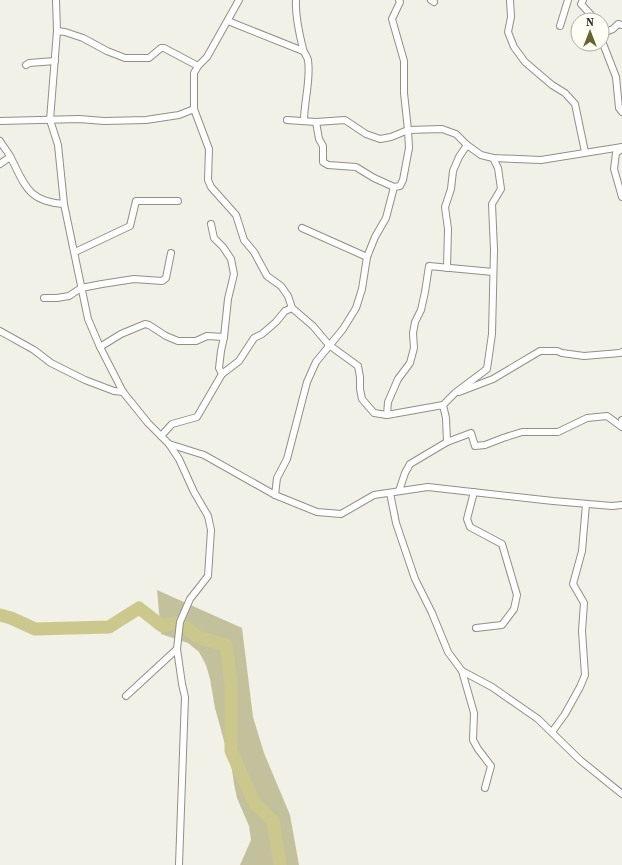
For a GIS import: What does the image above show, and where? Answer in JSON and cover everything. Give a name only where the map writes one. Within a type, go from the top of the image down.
[{"type":"street","points":[[56,0],[57,31],[50,120],[58,144],[64,204],[88,319],[100,347],[123,392],[148,423],[169,444],[179,459],[194,492],[208,516],[211,530],[208,576],[190,599],[180,622],[177,649],[185,697],[179,865]]},
{"type":"street","points":[[239,0],[208,57],[198,66],[194,73],[194,109],[209,149],[208,180],[211,187],[236,215],[244,240],[254,252],[267,276],[281,286],[288,296],[292,308],[313,326],[329,345],[358,366],[362,399],[374,413],[387,415],[443,405],[486,368],[492,334],[494,272],[492,204],[501,189],[498,168],[494,158]]},
{"type":"street","points":[[296,0],[295,11],[303,51],[308,58],[308,81],[304,104],[304,121]]},
{"type":"street","points":[[510,0],[511,17],[508,32],[514,47],[525,62],[552,85],[565,93],[575,104],[585,152]]},
{"type":"street","points":[[560,26],[568,0]]},
{"type":"street","points":[[582,0],[581,4],[588,12]]},
{"type":"street","points":[[316,122],[319,139],[323,146],[323,162],[328,165],[356,167],[374,178],[394,187],[400,186],[403,180],[409,148],[404,93],[404,61],[392,19],[400,1]]},
{"type":"street","points":[[228,21],[303,51]]},
{"type":"street","points":[[610,30],[618,24],[622,25]]},
{"type":"street","points":[[57,31],[83,38],[107,51],[125,58],[149,58],[161,48],[164,48],[198,66]]},
{"type":"street","points":[[606,52],[616,77],[620,108],[622,112]]},
{"type":"street","points":[[26,65],[29,63],[55,61]]},
{"type":"street","points":[[0,122],[79,118],[104,121],[146,120],[179,115],[194,109]]},
{"type":"street","points":[[286,120],[316,122],[345,120],[366,134],[380,139],[391,137],[408,130],[442,129],[456,134],[467,145],[481,155],[494,158],[541,160],[585,152],[622,148]]},
{"type":"street","points":[[0,141],[28,190],[41,199],[51,203],[64,204]]},
{"type":"street","points":[[447,268],[448,229],[445,207],[451,189],[453,171],[459,157],[467,145]]},
{"type":"street","points":[[622,148],[616,153],[614,169],[622,197]]},
{"type":"street","points":[[0,164],[10,157]]},
{"type":"street","points":[[274,495],[276,478],[286,459],[307,382],[316,362],[343,329],[356,308],[362,289],[368,258],[375,237],[386,218],[394,187]]},
{"type":"street","points":[[74,252],[130,226],[136,200],[178,202]]},
{"type":"street","points":[[211,224],[214,238],[223,247],[231,259],[234,274],[228,299],[219,368],[222,374]]},
{"type":"street","points":[[302,228],[368,258]]},
{"type":"street","points":[[44,298],[69,296],[81,288],[134,279],[162,281],[166,278],[171,253]]},
{"type":"street","points":[[387,415],[388,402],[398,379],[410,363],[414,348],[414,322],[421,310],[429,266],[494,272]]},
{"type":"street","points":[[161,436],[172,424],[197,417],[222,374],[239,361],[254,338],[262,334],[276,322],[285,311],[292,308]]},
{"type":"street","points":[[100,347],[121,334],[145,324],[178,341],[196,341],[208,336],[224,337]]},
{"type":"street","points":[[0,331],[34,350],[51,363],[85,380],[114,391],[123,392]]},
{"type":"street","points":[[454,394],[493,379],[540,350],[557,351],[584,356],[622,352]]},
{"type":"street","points":[[443,405],[446,418],[447,442]]},
{"type":"street","points":[[399,491],[404,473],[410,464],[447,442],[471,433],[475,446],[485,445],[522,432],[558,432],[587,418],[608,416],[622,427]]},
{"type":"street","points":[[169,444],[204,455],[274,495],[317,512],[341,514],[374,495],[428,488],[586,504],[612,506],[622,505]]},
{"type":"street","points":[[474,492],[467,519],[470,527],[502,544],[517,595],[514,609],[502,625],[476,628]]},
{"type":"street","points":[[390,493],[396,523],[415,579],[432,613],[448,652],[462,671],[474,713],[473,740],[491,766],[485,788]]},
{"type":"street","points":[[552,732],[565,714],[585,675],[582,631],[584,603],[573,584],[582,551],[586,504]]},
{"type":"street","points":[[126,696],[177,649]]},
{"type":"street","points":[[462,671],[492,687],[538,719],[580,760],[622,794]]},
{"type":"shaded area","points":[[157,590],[242,628],[253,717],[264,753],[290,815],[299,865],[240,865],[251,840],[249,826],[237,798],[232,770],[215,708],[206,665],[199,652],[188,643],[161,634]]},
{"type":"waterway","points":[[0,615],[11,618],[35,629],[109,627],[139,608],[162,626],[180,622],[197,637],[226,645],[231,683],[231,751],[255,804],[273,821],[280,865]]}]
